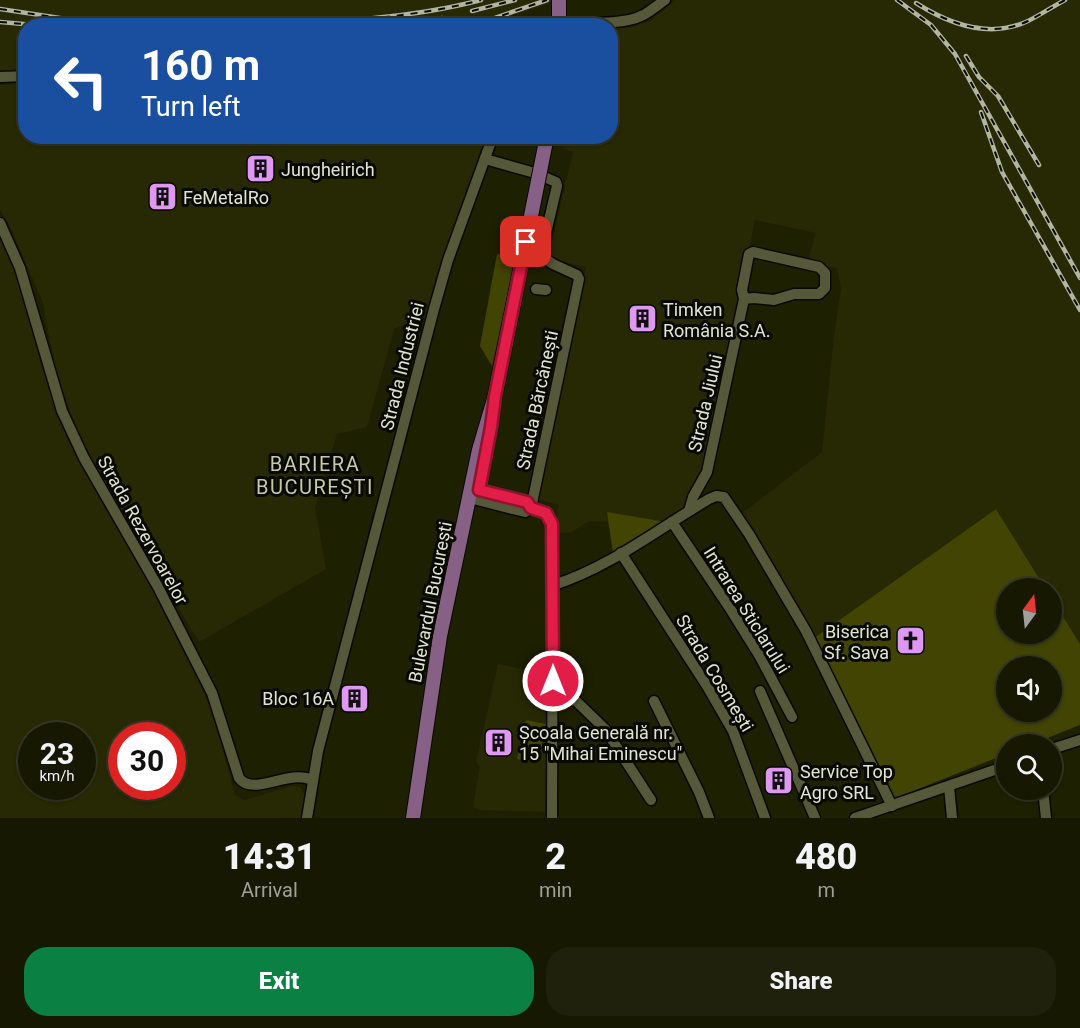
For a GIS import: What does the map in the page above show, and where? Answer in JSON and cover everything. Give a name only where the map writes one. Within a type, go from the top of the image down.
[{"type":"main road","points":[[559,0],[559,18]]},
{"type":"main road","name":"Bulevardul București","points":[[421,818],[448,636],[478,495],[495,396],[545,144]]},
{"type":"main road","name":"Bulevardul București","points":[[412,818],[440,636],[479,450],[495,396]]},
{"type":"street","points":[[618,21],[642,16],[665,0]]},
{"type":"street","points":[[0,77],[18,76]]},
{"type":"street","name":"Strada Industriei","points":[[307,818],[312,780],[353,615],[440,288],[490,144]]},
{"type":"street","points":[[485,159],[535,173],[556,182],[542,250],[533,253],[512,249]]},
{"type":"street","name":"Strada Rezervoarelor","points":[[0,223],[20,268],[62,411],[84,458],[158,586],[212,693],[239,778],[243,783],[254,786],[291,777],[306,777],[312,780]]},
{"type":"street","name":"Strada Bărcănești","points":[[531,508],[579,279],[577,275],[553,264],[542,250]]},
{"type":"street","name":"Strada Jiului","points":[[689,511],[693,497],[707,472],[744,299],[742,290],[749,255],[752,252],[819,267],[825,273],[825,288],[819,294],[794,294],[774,300],[744,299]]},
{"type":"street","points":[[478,495],[525,512],[531,508],[546,513],[552,524],[554,585],[552,818]]},
{"type":"street","points":[[554,585],[578,577],[716,495],[720,495],[728,501],[806,631],[892,806]]},
{"type":"street","name":"Intrarea Sticlarului","points":[[672,522],[731,610],[792,717]]},
{"type":"street","name":"Strada Cosmești","points":[[621,553],[707,686],[733,731],[765,818]]},
{"type":"street","points":[[760,691],[815,818]]},
{"type":"street","points":[[553,696],[576,701],[605,729],[651,800]]},
{"type":"street","points":[[654,701],[699,792],[709,818]]},
{"type":"street","points":[[1062,746],[1080,740]]},
{"type":"street","points":[[857,818],[996,770]]},
{"type":"street","points":[[949,787],[952,818]]},
{"type":"street","points":[[1044,800],[1046,818]]},
{"type":"shaded area","points":[[0,0],[561,0],[505,18],[18,18],[18,70],[0,71]]},
{"type":"shaded area","points":[[676,0],[1080,0],[1080,646],[1062,616],[1062,578],[1038,578],[996,509],[814,638],[741,514],[822,452],[841,289],[837,268],[814,264],[809,256],[816,233],[755,220],[703,473],[697,488],[691,487],[686,510],[613,553],[608,522],[589,521],[572,532],[559,533],[557,512],[559,505],[537,499],[586,267],[554,259],[550,251],[573,152],[563,149],[564,144],[618,144],[618,28],[633,27],[650,21]]},
{"type":"shaded area","points":[[18,84],[18,144],[485,144],[426,317],[394,329],[367,427],[337,434],[315,507],[326,569],[199,642],[77,432],[55,368],[43,303],[9,224],[0,210],[0,85]]},
{"type":"shaded area","points":[[0,235],[19,282],[42,368],[68,440],[153,589],[189,660],[213,714],[235,795],[244,800],[293,786],[300,787],[305,795],[302,818],[0,818]]},
{"type":"shaded area","points":[[497,254],[516,256],[492,366],[480,346]]},
{"type":"shaded area","points":[[996,509],[1039,578],[996,578],[996,644],[1062,644],[1062,615],[1080,644],[1080,725],[1057,734],[996,734],[996,758],[893,799],[814,638]]},
{"type":"shaded area","points":[[607,512],[666,522],[613,553]]},
{"type":"shaded area","points":[[498,664],[527,670],[529,667],[547,669],[547,812],[481,810],[473,807],[480,766],[476,762]]},
{"type":"shaded area","points":[[526,720],[546,724],[538,763],[517,759]]},
{"type":"railway","points":[[369,18],[448,8],[481,0]]},
{"type":"railway","points":[[472,11],[515,0]]},
{"type":"railway","points":[[495,18],[547,0]]},
{"type":"railway","points":[[897,0],[931,25],[955,54],[1080,278]]},
{"type":"railway","points":[[916,3],[956,23],[970,27],[999,29],[1028,21],[1065,0]]},
{"type":"railway","points":[[0,9],[60,18]]},
{"type":"railway","points":[[0,22],[18,24]]},
{"type":"railway","points":[[966,56],[979,77],[998,96],[1039,165]]},
{"type":"railway","points":[[981,112],[1002,172],[1080,310]]},
{"type":"place","name":"Jungheirich","points":[[260,169]]},
{"type":"place","name":"FeMetalRo","points":[[162,197]]},
{"type":"place","name":"Timken România S.A.","points":[[642,319]]},
{"type":"place","name":"Biserica Sf. Sava","points":[[910,641]]},
{"type":"place","name":"Bloc 16A","points":[[355,698]]},
{"type":"place","name":"Școala Generală nr. 15 \"Mihai Eminescu\"","points":[[498,742]]},
{"type":"place","name":"Service Top Agro SRL","points":[[779,781]]},
{"type":"district","name":"BARIERA BUCUREȘTI","points":[[315,476]]},
{"type":"route","points":[[526,242],[479,490],[527,502],[531,508],[540,510],[550,517],[553,554],[553,681]]}]
